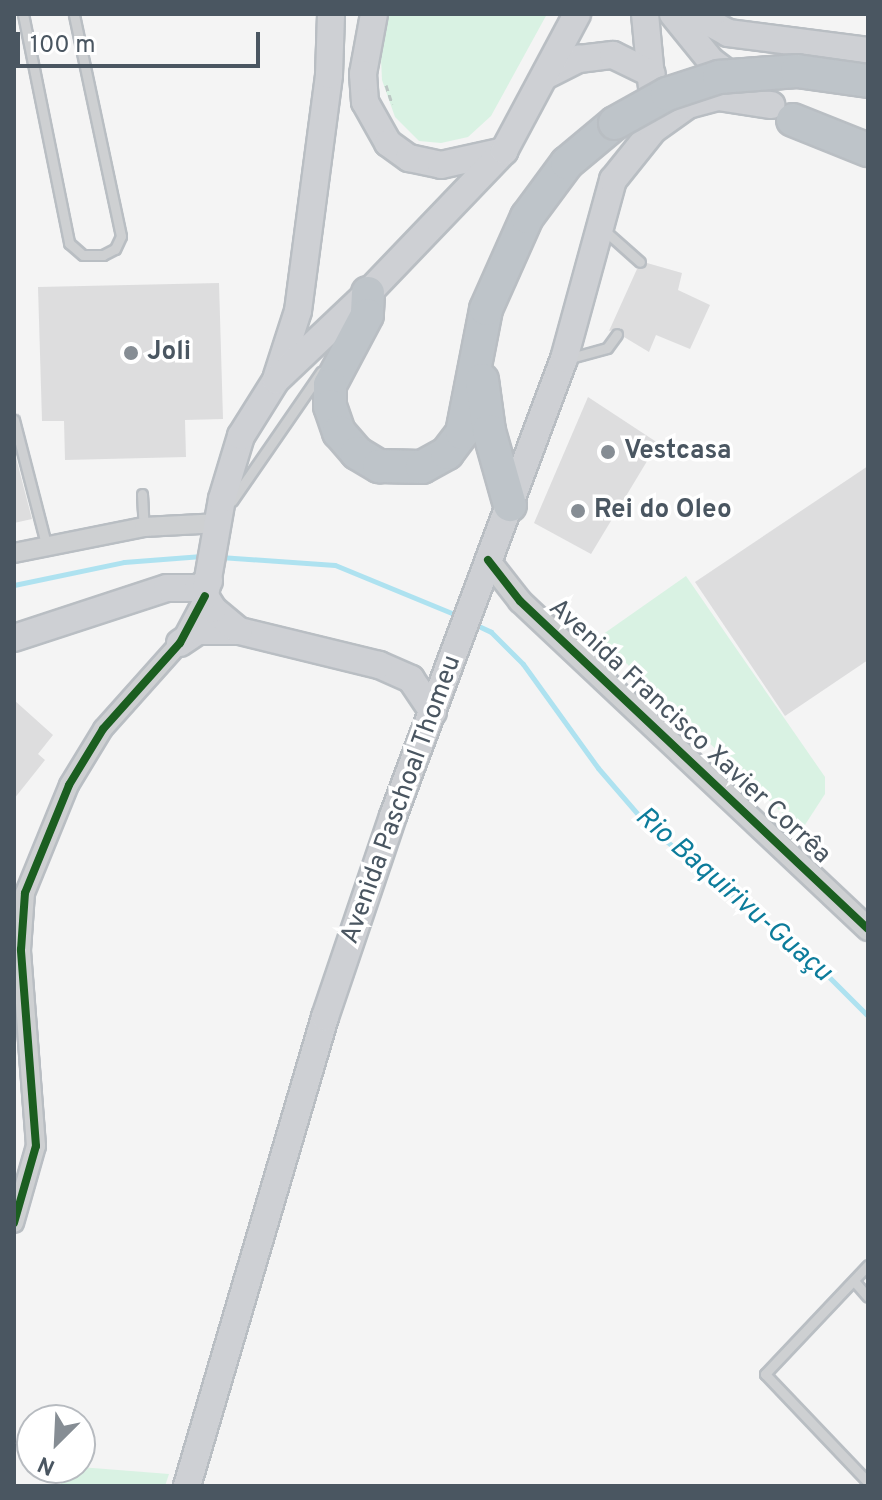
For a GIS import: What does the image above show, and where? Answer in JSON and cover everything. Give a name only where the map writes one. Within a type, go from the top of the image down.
[{"type":"highway","points":[[368,293],[367,315],[330,385],[339,432],[357,453],[398,469],[422,467],[447,453],[462,433],[480,361],[486,309],[527,217],[567,163],[615,123],[667,94],[719,77],[797,71],[868,81]]},
{"type":"highway","points":[[782,113],[868,150]]},
{"type":"highway","points":[[480,361],[489,431],[510,505]]},
{"type":"main road","points":[[276,380],[301,290],[329,75],[331,14]]},
{"type":"main road","points":[[374,14],[364,61],[365,102],[388,143],[409,158],[441,165],[504,151]]},
{"type":"main road","points":[[239,631],[209,584],[218,527],[241,436],[276,380],[368,293],[504,151],[577,14]]},
{"type":"main road","points":[[645,14],[652,74],[653,130]]},
{"type":"main road","points":[[673,14],[711,61],[782,113],[868,168]]},
{"type":"main road","points":[[694,14],[728,33],[868,51]]},
{"type":"main road","points":[[547,75],[579,59],[613,55],[652,74]]},
{"type":"main road","name":"Avenida Paschoal Thomeu","points":[[187,1486],[325,1017],[488,560],[564,359],[597,225],[613,180],[653,130],[688,105],[709,98],[782,113]]},
{"type":"main road","points":[[14,638],[167,588],[198,588],[209,584]]},
{"type":"main road","points":[[180,643],[198,631],[239,631],[379,665],[424,670],[456,650]]},
{"type":"main road","points":[[379,665],[417,682],[433,712]]},
{"type":"street","points":[[14,553],[46,544],[144,527],[218,527]]},
{"type":"street","name":"Avenida Francisco Xavier Corrêa","points":[[488,560],[520,601],[868,929]]},
{"type":"street","points":[[14,1223],[36,1146],[21,950],[25,893],[69,785],[103,729],[180,643],[209,584]]},
{"type":"street","name":"Avenida Francisco Xavier Corrêa","points":[[475,596],[520,601]]},
{"type":"lane","points":[[23,14],[69,243],[83,255],[103,255],[115,249],[121,236],[74,14]]},
{"type":"lane","points":[[597,225],[640,262]]},
{"type":"lane","points":[[218,527],[329,361],[368,293]]},
{"type":"lane","points":[[564,359],[607,348],[617,334]]},
{"type":"lane","points":[[14,420],[46,544]]},
{"type":"lane","points":[[142,494],[144,527]]},
{"type":"lane","points":[[868,1265],[765,1374],[868,1482]]},
{"type":"lane","points":[[854,1281],[868,1297]]},
{"type":"path","points":[[384,72],[396,116]]},
{"type":"green space","points":[[388,14],[547,14],[491,116],[468,137],[441,143],[419,141],[395,117],[382,80],[380,37]]},
{"type":"green space","points":[[686,576],[825,777],[825,794],[801,831],[599,637]]},
{"type":"green space","points":[[96,1468],[169,1474],[165,1486],[61,1486],[96,1484]]},
{"type":"building","points":[[647,263],[682,273],[678,290],[710,305],[690,349],[656,335],[649,352],[624,337],[621,328],[609,331],[637,269]]},
{"type":"building","name":"Joli","points":[[219,283],[223,419],[185,420],[186,457],[65,460],[64,421],[42,421],[38,287]]},
{"type":"building","points":[[588,397],[658,443],[591,554],[534,523]]},
{"type":"building","points":[[14,450],[32,519],[14,523]]},
{"type":"building","points":[[868,466],[868,660],[785,716],[695,582]]},
{"type":"building","points":[[14,700],[53,735],[38,754],[45,760],[14,799]]},
{"type":"waterway","name":"Rio Baquirivu-Guaçu","points":[[14,585],[124,562],[202,556]]},
{"type":"waterway","name":"Rio Baquirivu-Guaçu","points":[[220,557],[335,565],[459,616]]},
{"type":"waterway","name":"Rio Baquirivu-Guaçu","points":[[472,623],[491,632],[523,664],[598,768],[648,826],[816,964],[868,1016]]},
{"type":"cycle path","points":[[488,560],[520,601],[868,929]]},
{"type":"cycle path","points":[[14,1223],[36,1146],[21,950],[25,893],[69,785],[103,729],[180,643],[205,596]]},
{"type":"place","name":"Joli","points":[[131,353]]},
{"type":"place","name":"Vestcasa","points":[[608,452]]},
{"type":"place","name":"Rei do Oleo","points":[[578,511]]}]
